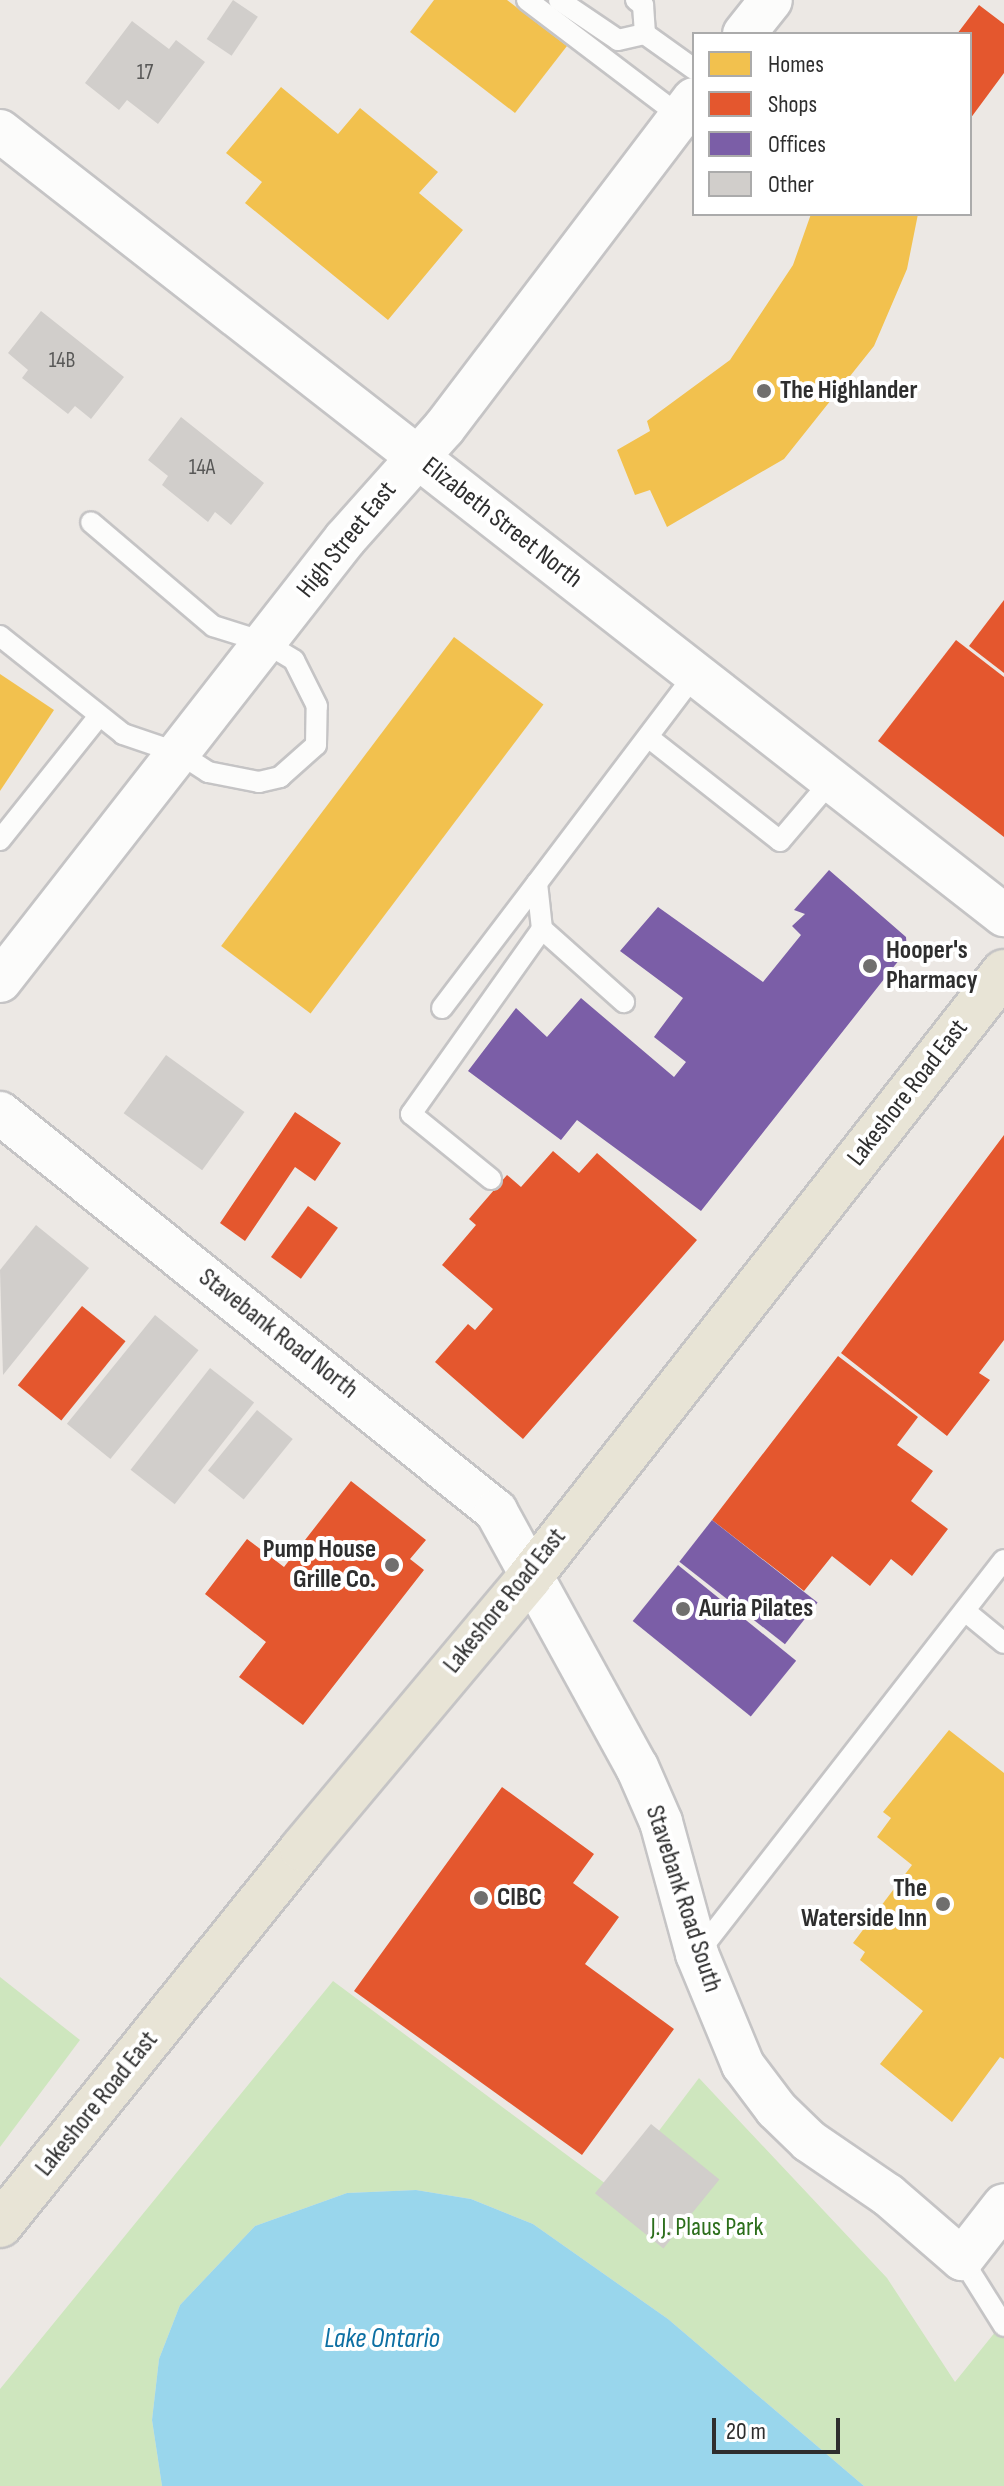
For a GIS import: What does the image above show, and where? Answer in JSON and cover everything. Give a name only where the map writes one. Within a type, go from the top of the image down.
[{"type":"main road","name":"Lakeshore Road East","points":[[0,2225],[302,1849],[529,1578],[1004,972]]},
{"type":"street","points":[[746,32],[771,0]]},
{"type":"street","name":"High Street East","points":[[7,959],[179,753],[264,642],[416,456],[444,428],[687,107]]},
{"type":"street","name":"Elizabeth Street North","points":[[0,131],[1004,915]]},
{"type":"street","name":"Stavebank Road North","points":[[0,1113],[457,1476],[496,1511],[529,1578]]},
{"type":"street","name":"Stavebank Road South","points":[[529,1578],[637,1767],[661,1822],[697,1954],[743,2065],[776,2109],[809,2141],[888,2195],[962,2259]]},
{"type":"street","points":[[962,2259],[1004,2205]]},
{"type":"lane","points":[[527,0],[687,107]]},
{"type":"lane","points":[[559,0],[618,40],[645,34],[692,68]]},
{"type":"lane","points":[[636,0],[643,5],[645,34]]},
{"type":"lane","points":[[0,636],[123,734],[179,753],[208,772],[259,782],[280,777],[316,745],[317,706],[294,660],[264,642],[213,626],[91,522]]},
{"type":"lane","points":[[442,1008],[695,674]]},
{"type":"lane","points":[[0,840],[99,716]]},
{"type":"lane","points":[[648,737],[780,841],[831,781]]},
{"type":"lane","points":[[491,1179],[411,1114],[542,929],[537,883]]},
{"type":"lane","points":[[542,929],[624,1002]]},
{"type":"lane","points":[[697,1954],[1004,1560]]},
{"type":"lane","points":[[965,1611],[1004,1643]]},
{"type":"lane","name":"Stavebank Road South","points":[[962,2259],[1004,2326]]},
{"type":"green space","points":[[0,1977],[80,2040],[0,2147]]},
{"type":"green space","name":"J.J. Plaus Park","points":[[333,1981],[614,2190],[699,2078],[887,2278],[955,2382],[1004,2321],[1004,2486],[864,2486],[668,2319],[533,2224],[471,2199],[416,2190],[347,2193],[255,2226],[180,2305],[159,2359],[152,2420],[162,2486],[0,2486],[0,2389]]},
{"type":"water","name":"Lake Ontario","points":[[416,2190],[471,2199],[533,2224],[668,2319],[864,2486],[162,2486],[152,2420],[159,2359],[180,2305],[255,2226],[347,2193]]},
{"type":"building: Homes","points":[[434,0],[507,0],[567,46],[515,113],[410,32]]},
{"type":"building: Homes","points":[[281,87],[338,134],[360,108],[438,172],[419,193],[463,230],[388,320],[245,203],[262,182],[226,153]]},
{"type":"building: Homes","name":"The Highlander","points":[[810,216],[918,216],[907,269],[874,346],[784,459],[667,527],[650,490],[635,495],[617,450],[650,431],[647,421],[730,360],[793,265]]},
{"type":"building: Homes","points":[[454,637],[543,704],[311,1013],[221,946]]},
{"type":"building: Homes","points":[[0,674],[54,710],[0,791]]},
{"type":"building: Homes","name":"The Waterside Inn","points":[[949,1730],[1004,1773],[1004,2059],[1000,2057],[952,2122],[880,2064],[923,2011],[860,1960],[865,1952],[853,1943],[912,1865],[877,1837],[891,1818],[883,1812]]},
{"type":"building: Shops","points":[[979,5],[1004,24],[1004,73],[972,116],[972,32],[959,32]]},
{"type":"building: Shops","points":[[1004,600],[1004,673],[969,646]]},
{"type":"building: Shops","points":[[956,640],[1004,677],[1004,837],[878,741]]},
{"type":"building: Shops","points":[[295,1112],[341,1143],[315,1181],[295,1167],[245,1241],[220,1223]]},
{"type":"building: Shops","points":[[1004,1135],[1004,1340],[979,1373],[990,1380],[947,1436],[841,1353]]},
{"type":"building: Shops","points":[[553,1151],[579,1173],[597,1153],[697,1240],[523,1439],[435,1362],[468,1324],[475,1330],[493,1309],[442,1265],[476,1225],[469,1219],[507,1175],[521,1187]]},
{"type":"building: Shops","points":[[308,1206],[338,1228],[301,1279],[271,1257]]},
{"type":"building: Shops","points":[[82,1306],[126,1341],[61,1421],[18,1385]]},
{"type":"building: Shops","points":[[838,1356],[918,1417],[897,1445],[933,1471],[911,1501],[948,1529],[912,1576],[891,1559],[870,1586],[832,1556],[804,1591],[712,1520]]},
{"type":"building: Shops","points":[[351,1481],[426,1540],[410,1559],[424,1570],[303,1725],[239,1677],[266,1642],[205,1594],[247,1539],[284,1567]]},
{"type":"building: Shops","points":[[502,1787],[594,1854],[573,1883],[619,1917],[585,1964],[674,2029],[582,2155],[354,1991]]},
{"type":"building: Offices","points":[[829,870],[906,937],[907,950],[701,1211],[577,1120],[561,1140],[468,1071],[516,1008],[547,1037],[581,998],[674,1077],[686,1062],[654,1037],[683,998],[620,951],[658,907],[763,982],[801,935],[792,926],[805,914],[794,910]]},
{"type":"building: Offices","points":[[712,1520],[818,1602],[785,1644],[679,1562]]},
{"type":"building: Offices","points":[[678,1565],[796,1661],[751,1717],[633,1621]]},
{"type":"building: Other","points":[[233,0],[258,17],[232,56],[207,39]]},
{"type":"building: Other","points":[[132,21],[169,49],[176,40],[205,62],[158,124],[127,100],[119,110],[85,83]]},
{"type":"building: Other","points":[[41,311],[124,377],[91,419],[75,406],[68,414],[22,378],[28,370],[8,353]]},
{"type":"building: Other","points":[[181,417],[264,483],[231,525],[215,512],[208,522],[162,485],[168,476],[148,460]]},
{"type":"building: Other","points":[[166,1055],[244,1112],[202,1170],[124,1113]]},
{"type":"building: Other","points":[[36,1225],[89,1268],[3,1375],[0,1270]]},
{"type":"building: Other","points":[[155,1315],[199,1350],[110,1459],[67,1424]]},
{"type":"building: Other","points":[[210,1368],[254,1402],[175,1504],[131,1470]]},
{"type":"building: Other","points":[[257,1410],[293,1439],[244,1500],[208,1471]]},
{"type":"building: Other","points":[[651,2124],[719,2179],[663,2249],[595,2193]]},
{"type":"place","name":"The Highlander","points":[[764,391]]},
{"type":"place","name":"Hooper's Pharmacy","points":[[870,966]]},
{"type":"place","name":"Pump House Grille Co.","points":[[392,1565]]},
{"type":"place","name":"Auria Pilates","points":[[683,1609]]},
{"type":"place","name":"CIBC","points":[[481,1898]]},
{"type":"place","name":"The Waterside Inn","points":[[943,1904]]}]
